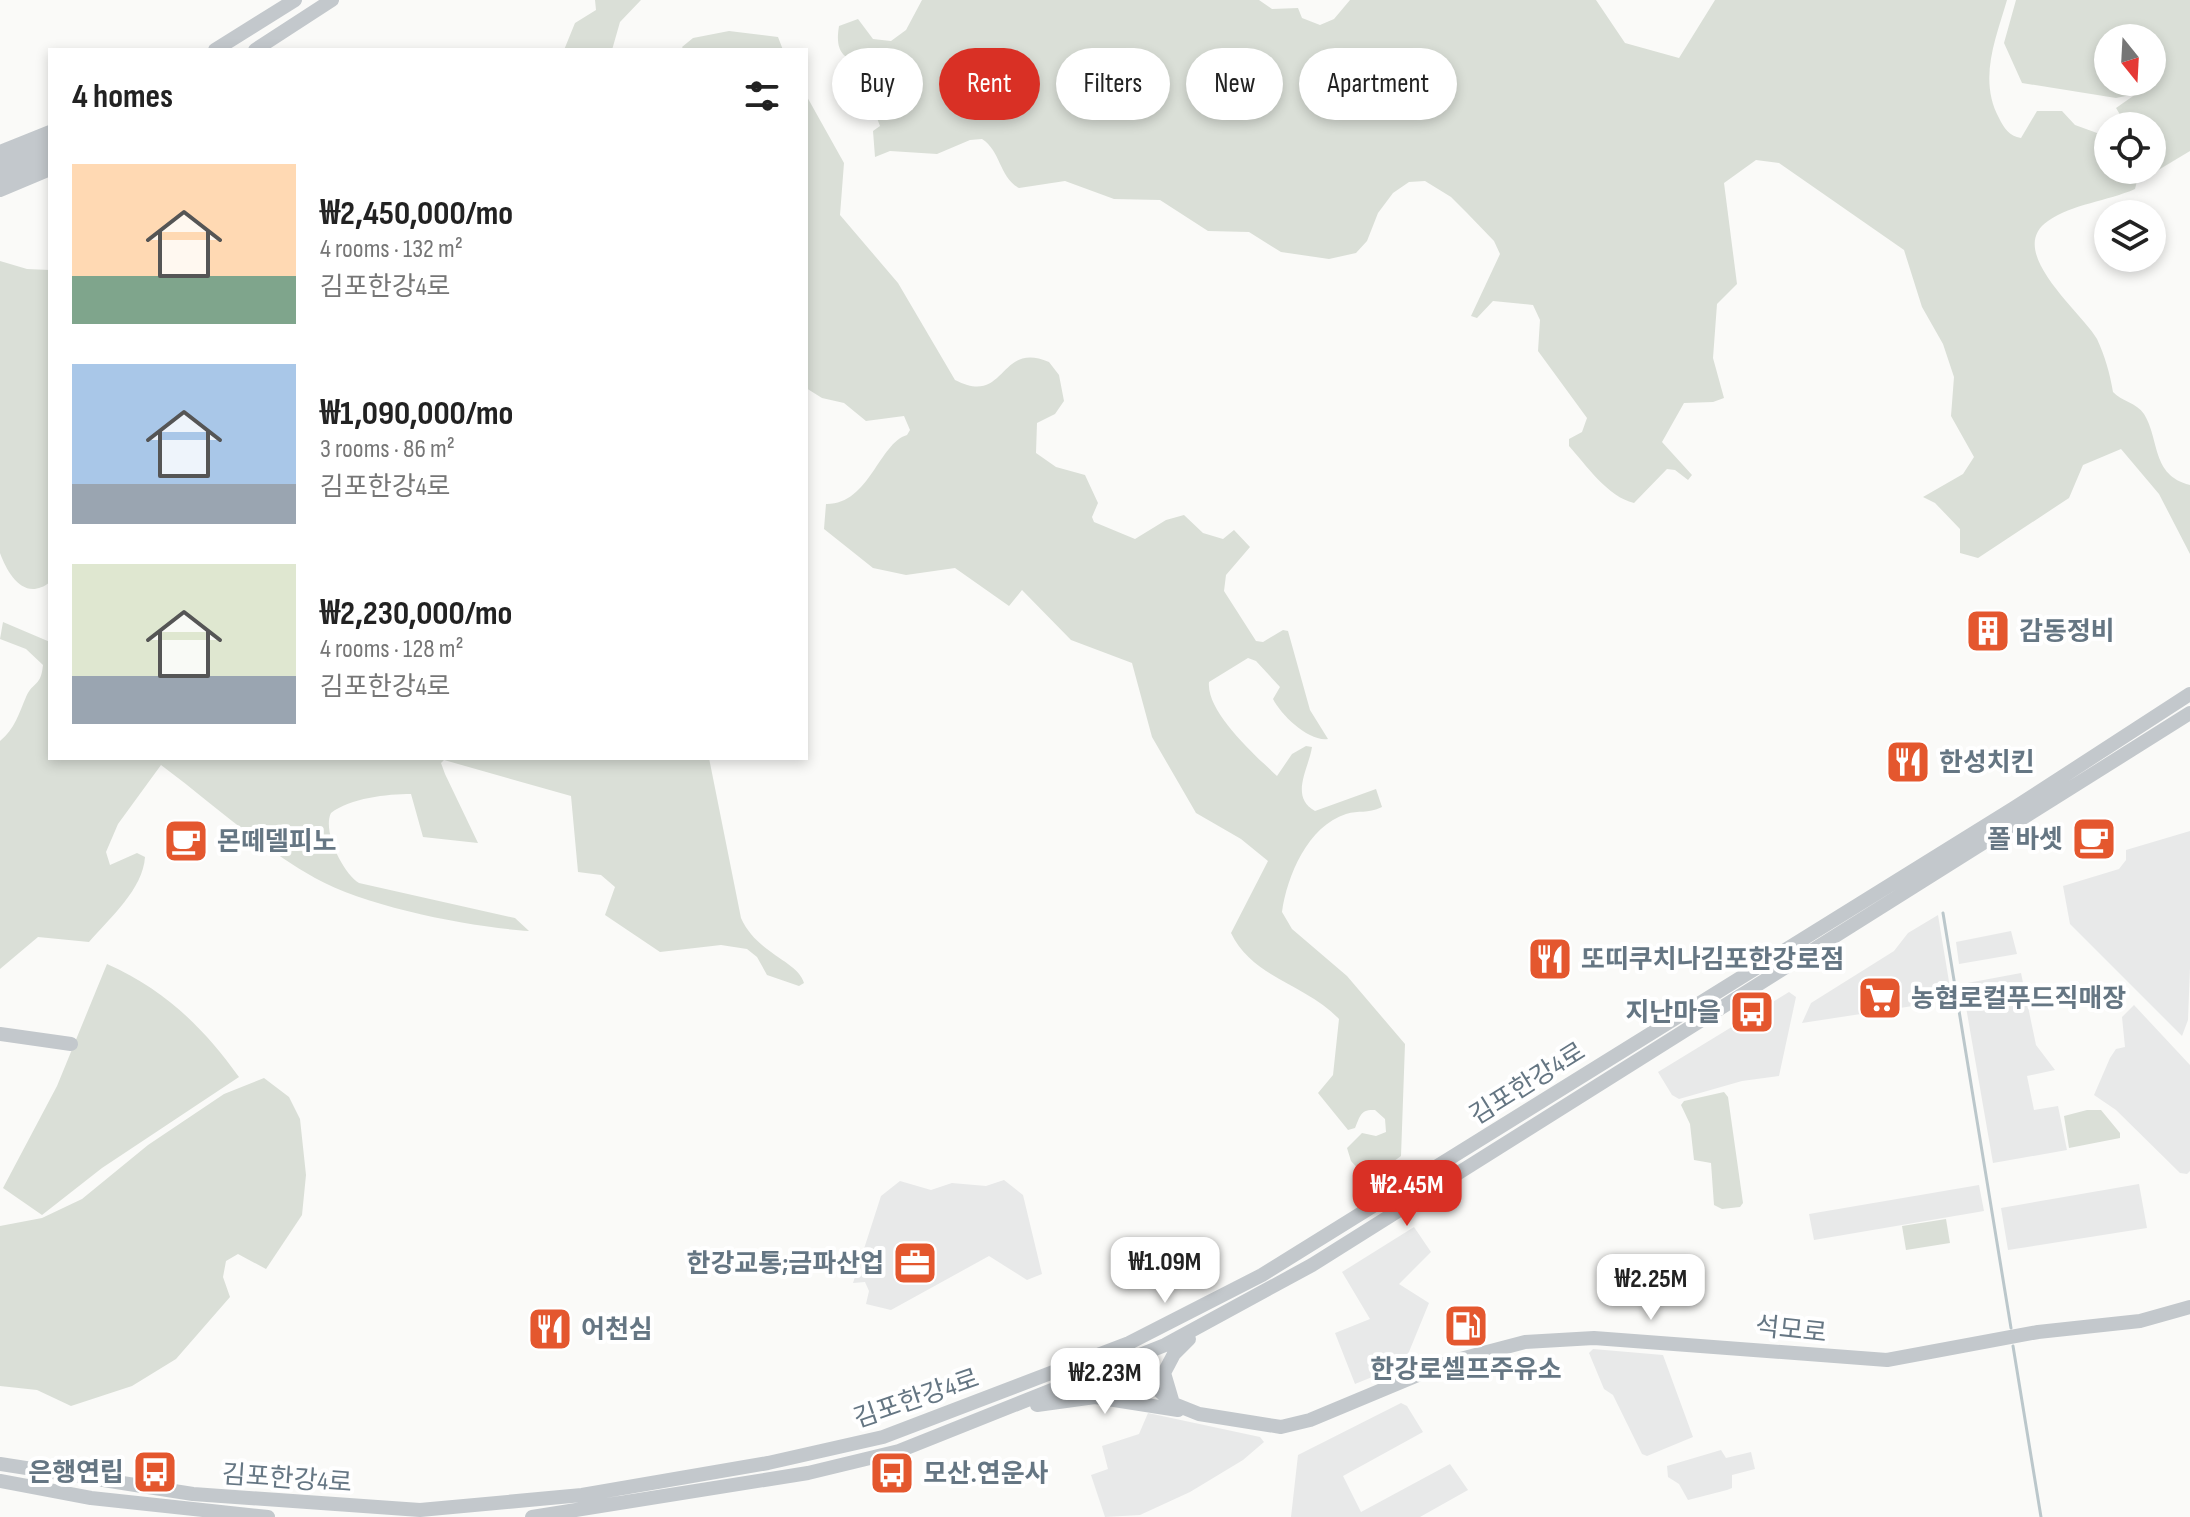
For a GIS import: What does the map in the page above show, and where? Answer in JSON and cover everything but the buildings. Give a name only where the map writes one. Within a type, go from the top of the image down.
[{"type":"street","points":[[218,48],[295,0]]},
{"type":"street","points":[[258,48],[332,0]]},
{"type":"street","points":[[0,152],[48,133]]},
{"type":"street","points":[[0,164],[48,146]]},
{"type":"street","points":[[0,176],[48,158]]},
{"type":"street","points":[[0,190],[48,170]]},
{"type":"street","name":"김포한강4로","points":[[0,1464],[122,1485],[326,1512],[460,1508],[582,1495],[840,1449],[990,1398],[1164,1328],[1338,1230],[2014,808],[2190,694]]},
{"type":"street","name":"김포한강4로","points":[[532,1517],[853,1464],[899,1451],[1013,1408],[1200,1328],[1312,1265],[2190,713]]},
{"type":"street","points":[[0,1034],[71,1044]]},
{"type":"street","name":"석모로","points":[[1136,1357],[1153,1385],[1174,1404],[1199,1414],[1260,1427],[1298,1424],[1449,1362],[1501,1347],[1551,1338],[1725,1345],[1817,1356],[1887,1360],[2038,1332],[2140,1321],[2190,1307]]},
{"type":"street","points":[[1174,1404],[1165,1384],[1164,1373],[1174,1354],[1200,1328]]},
{"type":"street","points":[[1013,1408],[1095,1397],[1199,1414]]},
{"type":"street","name":"김포한강4로","points":[[0,1481],[103,1500],[268,1517]]},
{"type":"shaded area","points":[[595,0],[641,0],[620,22],[613,48],[565,48],[575,23],[596,10]]},
{"type":"shaded area","points":[[922,0],[1259,0],[1272,9],[1298,8],[1302,18],[1320,25],[1334,19],[1350,0],[1596,0],[1625,43],[1679,58],[1715,0],[2007,0],[1989,74],[1993,103],[2005,128],[2021,138],[2037,111],[2062,111],[2075,125],[2094,132],[2094,184],[2136,184],[2135,189],[2094,200],[2094,203],[2048,221],[2037,234],[2035,248],[2050,281],[2097,339],[2113,392],[2141,410],[2163,465],[2177,480],[2190,485],[2190,554],[2159,494],[2121,449],[2083,465],[2069,498],[1978,558],[1960,553],[1960,529],[1935,503],[1923,497],[1963,474],[1974,457],[1951,416],[1954,377],[1943,344],[1922,307],[1904,250],[1779,163],[1756,160],[1724,183],[1737,284],[1717,304],[1713,358],[1724,398],[1713,402],[1684,403],[1662,442],[1692,475],[1688,480],[1675,470],[1667,469],[1634,503],[1606,487],[1569,446],[1569,439],[1582,432],[1587,418],[1538,351],[1540,320],[1533,305],[1493,301],[1477,318],[1471,316],[1500,254],[1494,241],[1451,197],[1425,181],[1409,182],[1393,193],[1378,213],[1367,241],[1356,253],[1329,259],[1281,252],[1249,232],[1208,231],[1160,200],[1114,199],[1065,181],[1019,188],[1007,177],[993,150],[982,139],[970,140],[937,154],[890,151],[875,157],[873,131],[880,126],[878,120],[923,120],[923,48],[840,48],[839,26],[858,19],[873,39],[891,41],[906,30]]},
{"type":"shaded area","points":[[2016,0],[2190,0],[2190,151],[2166,165],[2166,112],[2118,112],[2116,108],[2133,96],[2166,96],[2166,24],[2094,24],[2094,94],[2022,83],[2004,43]]},
{"type":"shaded area","points":[[729,31],[778,37],[782,48],[683,48],[693,38]]},
{"type":"shaded area","points":[[808,99],[844,163],[840,215],[898,283],[955,380],[972,386],[984,385],[1020,359],[1032,358],[1049,362],[1059,375],[1064,401],[1055,414],[1037,423],[1036,453],[1056,467],[1085,475],[1098,503],[1092,517],[1094,522],[1135,539],[1166,520],[1184,515],[1203,533],[1223,539],[1234,530],[1250,547],[1226,575],[1224,591],[1256,641],[1263,642],[1283,630],[1288,631],[1310,710],[1328,739],[1304,732],[1282,712],[1273,699],[1280,687],[1256,661],[1248,658],[1209,682],[1210,694],[1215,707],[1234,733],[1277,776],[1292,754],[1306,746],[1312,747],[1302,790],[1307,805],[1315,811],[1376,789],[1382,807],[1346,814],[1333,820],[1310,841],[1294,868],[1282,912],[1292,929],[1347,976],[1405,1044],[1401,1156],[1368,1180],[1351,1161],[1347,1148],[1362,1133],[1376,1136],[1386,1132],[1385,1119],[1375,1110],[1366,1111],[1361,1114],[1355,1128],[1348,1130],[1318,1093],[1333,1075],[1339,1019],[1326,1007],[1252,961],[1231,933],[1268,861],[1241,839],[1196,813],[1152,737],[1132,663],[1071,640],[1022,590],[1009,606],[955,568],[906,575],[873,568],[824,529],[826,504],[841,502],[853,495],[889,449],[910,430],[904,416],[866,421],[844,403],[822,398],[808,389]]},
{"type":"shaded area","points":[[0,261],[27,269],[48,270],[48,583],[33,589],[25,587],[13,577],[0,553]]},
{"type":"shaded area","points":[[3,622],[48,641],[48,760],[444,760],[441,763],[445,774],[478,843],[423,837],[411,794],[401,794],[358,800],[331,813],[329,830],[336,851],[359,883],[515,918],[529,931],[419,914],[337,888],[274,853],[161,765],[118,824],[106,852],[110,865],[137,853],[145,857],[132,892],[89,942],[38,937],[0,969],[0,741],[13,726],[29,692],[39,681],[43,665],[26,649],[0,639]]},
{"type":"shaded area","points":[[444,760],[709,760],[741,918],[757,940],[794,969],[804,983],[799,986],[767,975],[757,957],[747,949],[721,945],[660,952],[605,915],[615,887],[601,875],[578,872],[571,796]]},
{"type":"shaded area","points":[[2190,831],[2188,1020],[2182,1036],[2070,924],[2063,886],[2119,869],[2126,860],[2126,850]]},
{"type":"shaded area","points":[[1938,915],[1952,1000],[1802,1023],[1811,1003],[1894,951],[1908,933]]},
{"type":"shaded area","points":[[2011,931],[2017,954],[1959,964],[1956,942]]},
{"type":"shaded area","points":[[107,964],[147,985],[181,1011],[211,1041],[239,1077],[102,1168],[42,1215],[3,1188],[57,1086]]},
{"type":"shaded area","points":[[2021,973],[2036,1045],[2055,1070],[2027,1076],[2034,1110],[2058,1106],[2067,1150],[1993,1163],[1962,984]]},
{"type":"shaded area","points":[[1789,992],[1796,997],[1779,1076],[1742,1081],[1679,1099],[1672,1095],[1658,1072]]},
{"type":"shaded area","points":[[2134,1005],[2190,1065],[2190,1171],[2187,1174],[2180,1173],[2116,1110],[2094,1095],[2110,1058],[2116,1049],[2125,1047],[2122,1017]]},
{"type":"shaded area","points":[[264,1078],[289,1097],[300,1119],[306,1175],[302,1215],[266,1269],[238,1254],[226,1261],[223,1277],[230,1297],[176,1359],[132,1386],[71,1406],[37,1390],[0,1386],[0,1226],[42,1218],[82,1199],[148,1145],[224,1094]]},
{"type":"shaded area","points":[[1724,1092],[1728,1097],[1743,1203],[1740,1207],[1722,1209],[1714,1205],[1711,1163],[1694,1160],[1690,1124],[1681,1105],[1684,1101]]},
{"type":"shaded area","points":[[2101,1110],[2120,1133],[2120,1138],[2069,1148],[2064,1116]]},
{"type":"shaded area","points":[[1004,1180],[1023,1195],[1042,1274],[1027,1280],[989,1256],[891,1310],[866,1304],[869,1291],[865,1282],[853,1283],[881,1196],[900,1181],[931,1190],[952,1183],[986,1186]]},
{"type":"shaded area","points":[[2139,1184],[2147,1228],[2008,1250],[2001,1208]]},
{"type":"shaded area","points":[[1979,1185],[1984,1211],[1814,1240],[1809,1214]]},
{"type":"shaded area","points":[[1946,1219],[1950,1243],[1906,1250],[1902,1226]]},
{"type":"shaded area","points":[[1414,1227],[1431,1252],[1399,1284],[1429,1303],[1404,1364],[1355,1384],[1335,1333],[1370,1319],[1342,1272]]},
{"type":"shaded area","points":[[1593,1349],[1663,1355],[1693,1437],[1647,1456],[1642,1454],[1613,1395],[1604,1389],[1589,1353]]},
{"type":"shaded area","points":[[1401,1403],[1407,1406],[1423,1432],[1343,1476],[1361,1512],[1450,1464],[1468,1490],[1420,1517],[1291,1517],[1298,1455]]},
{"type":"shaded area","points":[[1148,1413],[1260,1437],[1264,1442],[1243,1460],[1190,1492],[1140,1515],[1105,1517],[1091,1475],[1108,1469],[1102,1446],[1139,1434]]},
{"type":"shaded area","points":[[1721,1450],[1726,1458],[1751,1452],[1755,1469],[1732,1475],[1732,1488],[1688,1500],[1679,1484],[1668,1477],[1667,1466]]},
{"type":"waterway","points":[[1943,913],[2011,1328]]},
{"type":"waterway","points":[[2013,1346],[2041,1517]]},
{"type":"place","name":"감동정비","points":[[1988,631]]},
{"type":"place","name":"한성치킨","points":[[1908,762]]},
{"type":"place","name":"폴 바셋","points":[[2094,839]]},
{"type":"place","name":"몬떼델피노","points":[[186,841]]},
{"type":"place","name":"또띠쿠치나김포한강로점","points":[[1550,959]]},
{"type":"place","name":"농협로컬푸드직매장","points":[[1880,998]]},
{"type":"place","name":"지난마을","points":[[1752,1012]]},
{"type":"place","name":"한강교통;금파산업","points":[[915,1263]]},
{"type":"place","name":"한강로셀프주유소","points":[[1466,1326]]},
{"type":"place","name":"어천심","points":[[550,1329]]},
{"type":"place","name":"은행연립","points":[[155,1472]]},
{"type":"place","name":"모산.연운사","points":[[892,1473]]}]
